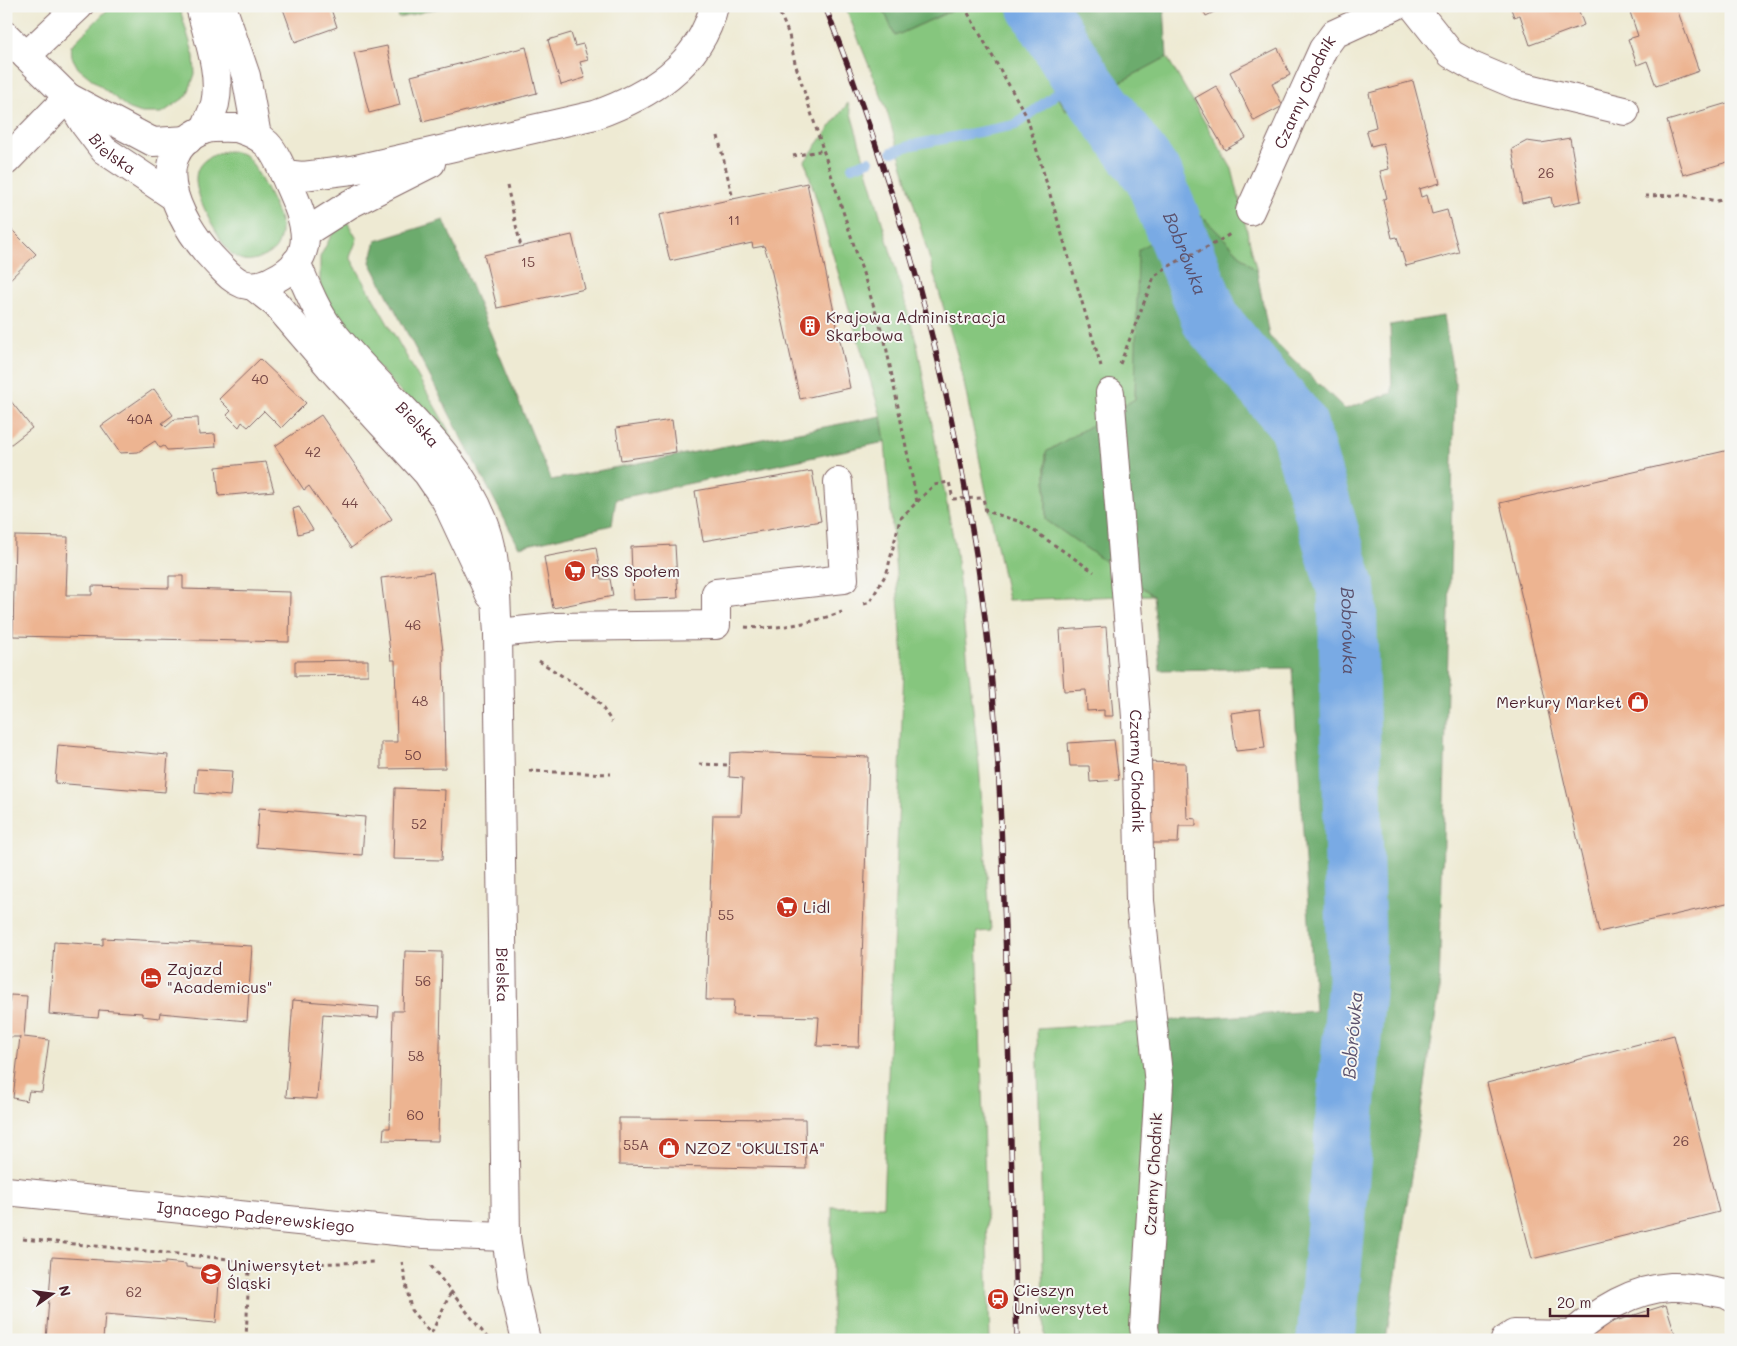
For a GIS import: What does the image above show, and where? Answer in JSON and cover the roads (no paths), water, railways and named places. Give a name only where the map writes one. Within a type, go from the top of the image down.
[{"type":"street","points":[[26,56],[79,6]]},
{"type":"street","points":[[196,135],[237,128],[257,136],[268,145],[284,174],[303,217],[306,232],[296,262],[279,277],[267,283],[254,286],[233,279],[208,255],[183,219],[173,196],[171,176],[174,161],[180,150],[196,135],[215,102],[215,81],[200,6]]},
{"type":"street","points":[[222,6],[246,76],[257,136]]},
{"type":"street","points":[[284,174],[302,176],[333,173],[595,115],[643,96],[659,85],[690,56],[708,26],[714,6]]},
{"type":"street","name":"Czarny Chodnik","points":[[1250,212],[1323,49],[1334,34],[1395,6]]},
{"type":"street","points":[[1413,6],[1451,54],[1472,66],[1517,85],[1625,111]]},
{"type":"street","name":"Bielska","points":[[6,36],[68,97],[104,150],[173,196]]},
{"type":"street","points":[[6,161],[68,97]]},
{"type":"street","name":"Bielska","points":[[68,97],[153,142],[196,135]]},
{"type":"street","points":[[306,232],[350,204],[477,141]]},
{"type":"street","name":"Bielska","points":[[296,262],[312,300],[331,329],[358,362],[419,425],[466,487],[480,513],[492,550],[497,621],[506,1237],[513,1285],[526,1340]]},
{"type":"street","name":"Bielska","points":[[254,286],[276,304],[426,473],[446,501],[497,621]]},
{"type":"street","name":"Czarny Chodnik","points":[[1110,393],[1136,716],[1140,901],[1159,1084],[1144,1327],[1146,1340]]},
{"type":"street","points":[[497,621],[556,627],[716,625],[716,593],[844,579],[838,482]]},
{"type":"street","name":"Ignacego Paderewskiego","points":[[6,1191],[425,1234],[506,1237]]},
{"type":"street","points":[[1505,1340],[1514,1334],[1572,1337],[1596,1314],[1625,1297],[1672,1287],[1731,1296]]},
{"type":"waterway","name":"Bobrówka","points":[[1037,6],[1080,76],[1154,177],[1212,322],[1298,424],[1347,592],[1357,980],[1326,1340]]},
{"type":"waterway","points":[[892,152],[912,145],[1015,125],[1080,76]]},
{"type":"waterway","points":[[852,167],[869,161]]},
{"type":"railway","points":[[825,6],[853,80],[903,231],[944,384],[974,539],[990,660],[999,788],[1017,1340]]},
{"type":"place","name":"Krajowa Administracja Skarbowa","points":[[810,326]]},
{"type":"place","name":"PSS Społem","points":[[575,571]]},
{"type":"place","name":"Merkury Market","points":[[1638,702]]},
{"type":"place","name":"Lidl","points":[[787,907]]},
{"type":"place","name":"Zajazd \"Academicus\"","points":[[151,978]]},
{"type":"place","name":"NZOZ \"OKULISTA\"","points":[[669,1148]]},
{"type":"place","name":"Uniwersytet Śląski","points":[[211,1274]]},
{"type":"place","name":"Cieszyn Uniwersytet","points":[[998,1299]]}]
